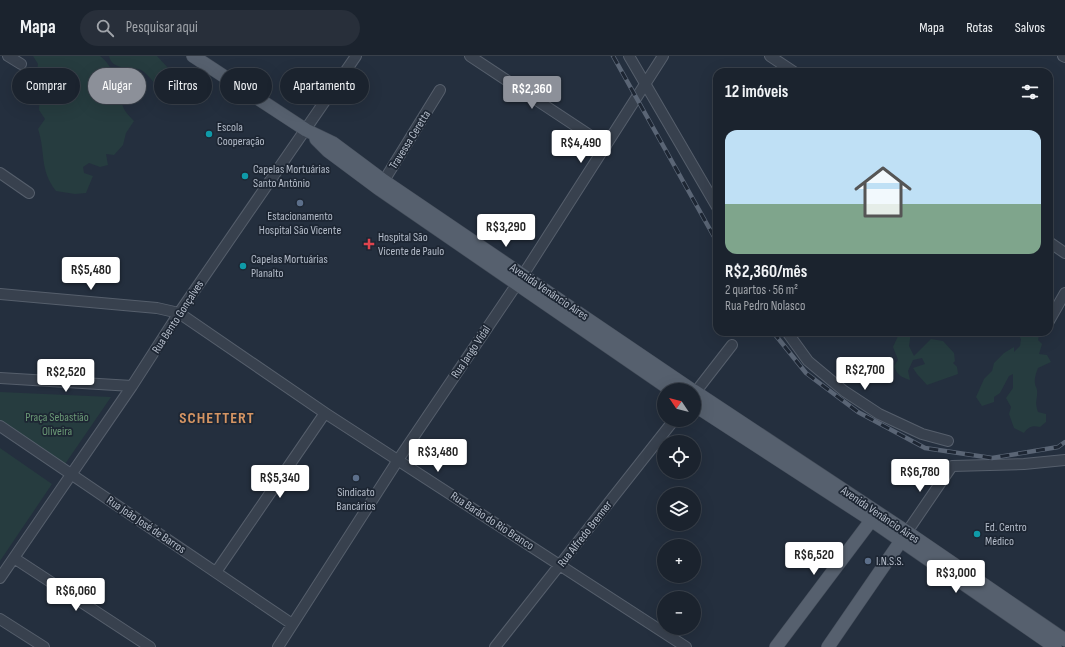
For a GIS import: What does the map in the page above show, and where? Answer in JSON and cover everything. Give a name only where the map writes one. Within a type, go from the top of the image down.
[{"type":"main road","name":"Avenida Venâncio Aires","points":[[193,56],[306,130],[328,151],[349,161],[597,332],[676,383]]},
{"type":"main road","name":"Avenida Venâncio Aires","points":[[597,332],[663,383]]},
{"type":"main road","name":"Avenida Venâncio Aires","points":[[701,400],[796,466],[1065,640]]},
{"type":"main road","points":[[776,647],[874,516]]},
{"type":"main road","name":"Avenida Venâncio Aires","points":[[904,536],[1055,647]]},
{"type":"main road","points":[[828,647],[904,536]]},
{"type":"street","points":[[8,56],[21,64]]},
{"type":"street","name":"Rua Bento Gonçalves","points":[[0,578],[132,386],[179,313],[356,56]]},
{"type":"street","points":[[470,56],[606,146]]},
{"type":"street","points":[[629,56],[713,200]]},
{"type":"street","name":"Rua Jango Vidal","points":[[278,647],[398,460],[520,279],[663,56]]},
{"type":"street","points":[[770,56],[788,68]]},
{"type":"street","name":"Travessa Ceretta","points":[[382,185],[440,90]]},
{"type":"street","points":[[0,173],[29,193]]},
{"type":"street","points":[[1053,245],[1065,253]]},
{"type":"street","points":[[1053,313],[1065,293]]},
{"type":"street","points":[[0,294],[157,308],[179,313]]},
{"type":"street","name":"Rua Barão do Rio Branco","points":[[179,313],[325,413],[686,647]]},
{"type":"street","points":[[790,336],[808,361],[844,391],[879,414],[922,434],[948,440]]},
{"type":"street","points":[[701,386],[732,345]]},
{"type":"street","points":[[0,378],[132,386]]},
{"type":"street","points":[[216,572],[325,413]]},
{"type":"street","name":"Rua João José de Barros","points":[[0,426],[292,624]]},
{"type":"street","name":"Rua Alfredo Brenner","points":[[495,647],[668,427]]},
{"type":"street","points":[[904,536],[952,466],[1024,464],[1065,460]]},
{"type":"street","points":[[14,558],[150,647]]},
{"type":"street","points":[[0,619],[44,647]]},
{"type":"green space","points":[[33,56],[100,56],[111,68],[88,68],[88,104],[123,104],[128,115],[134,121],[126,133],[123,145],[114,155],[106,154],[108,165],[100,167],[89,163],[83,167],[84,173],[93,176],[86,193],[75,194],[56,191],[47,175],[38,129],[45,119],[39,110],[39,104],[80,104],[80,68],[37,68],[38,64]]},
{"type":"green space","points":[[109,56],[157,56],[168,68],[154,68],[154,83],[146,74],[146,68],[122,67],[111,61]]},
{"type":"green space","points":[[898,336],[910,336],[909,346],[914,356],[931,339],[943,341],[954,353],[955,361],[953,363],[957,367],[958,374],[927,385],[913,368],[925,364],[922,358],[913,360],[908,371],[910,380],[902,377],[896,372],[894,366],[898,360],[893,347]]},
{"type":"green space","points":[[1019,336],[1039,336],[1038,340],[1042,344],[1039,354],[1047,355],[1051,362],[1038,368],[1035,380],[1038,412],[1046,414],[1046,422],[1040,427],[1030,427],[1024,433],[1014,428],[1009,414],[1011,407],[1006,398],[1013,388],[1013,374],[1009,376],[1000,393],[994,397],[994,402],[982,406],[976,397],[984,379],[992,371],[994,363],[1004,353],[1014,347],[1014,352],[1020,346],[1021,339]]},
{"type":"green space","name":"Praça Sebastião Oliveira","points":[[0,392],[111,397],[65,464],[0,423]]},
{"type":"green space","points":[[0,448],[52,484],[0,561]]},
{"type":"railway","points":[[613,56],[713,235]]},
{"type":"railway","points":[[776,336],[806,373],[858,412],[925,448],[992,458],[1058,447],[1065,442]]},
{"type":"place","name":"Escola Cooperação","points":[[209,134]]},
{"type":"place","name":"Capelas Mortuárias Santo Antônio","points":[[245,176]]},
{"type":"place","name":"Estacionamento Hospital São Vicente","points":[[300,203]]},
{"type":"place","name":"Hospital São Vicente de Paulo","points":[[369,244]]},
{"type":"place","name":"Capelas Mortuárias Planalto","points":[[243,266]]},
{"type":"place","name":"Sindicato Bancários","points":[[356,478]]},
{"type":"place","name":"Ed. Centro Médico","points":[[977,534]]},
{"type":"place","name":"I.N.S.S.","points":[[868,561]]},
{"type":"district","name":"SCHETTERT","points":[[217,418]]}]
